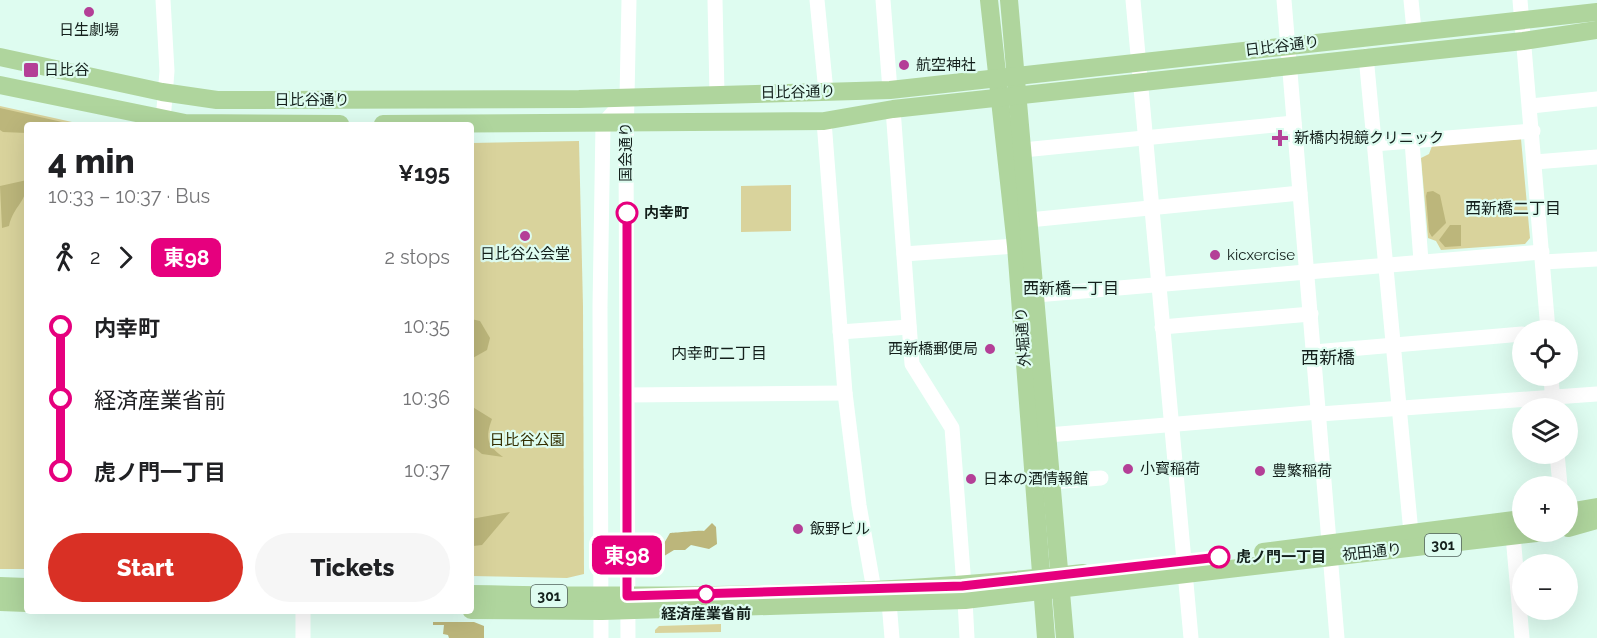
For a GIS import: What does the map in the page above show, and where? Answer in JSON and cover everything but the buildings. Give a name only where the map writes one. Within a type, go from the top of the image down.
[{"type":"main road","name":"外堀通り","points":[[989,0],[1010,98],[1016,246],[1051,583],[1065,638]]},
{"type":"main road","name":"外堀通り","points":[[1007,76],[1009,0]]},
{"type":"main road","name":"日比谷通り","points":[[0,57],[165,93],[217,100],[626,98],[890,90],[1138,64],[1414,30],[1597,12]]},
{"type":"main road","name":"日比谷通り","points":[[474,124],[824,121],[893,109],[1010,98],[1597,30]]},
{"type":"main road","name":"日比谷通り","points":[[0,85],[163,121],[222,122]]},
{"type":"main road","name":"外堀通り","points":[[1010,98],[1023,150],[1052,482],[1051,583],[1046,638]]},
{"type":"main road","points":[[1578,510],[1597,507]]},
{"type":"main road","points":[[1578,525],[1597,520]]},
{"type":"main road","name":"祝田通り","points":[[1331,550],[1411,533],[1512,526]]},
{"type":"main road","name":"祝田通り","points":[[474,610],[964,593],[1512,527]]},
{"type":"main road","points":[[0,586],[24,587]]},
{"type":"main road","name":"祝田通り","points":[[474,594],[602,604]]},
{"type":"main road","points":[[0,602],[24,603]]},
{"type":"street","points":[[163,0],[165,93],[163,121]]},
{"type":"street","name":"国会通り","points":[[628,638],[626,98],[629,78],[629,0]]},
{"type":"street","points":[[715,0],[717,94]]},
{"type":"street","points":[[817,0],[826,92]]},
{"type":"street","points":[[883,0],[890,90]]},
{"type":"street","points":[[1133,0],[1191,638]]},
{"type":"street","points":[[1284,0],[1331,550],[1337,638],[1332,638]]},
{"type":"street","points":[[1411,0],[1414,30]]},
{"type":"street","points":[[1520,0],[1531,106],[1547,320]]},
{"type":"street","points":[[1366,56],[1411,533]]},
{"type":"street","name":"国会通り","points":[[601,638],[600,307],[603,124],[626,98]]},
{"type":"street","points":[[1531,106],[1597,99]]},
{"type":"street","points":[[893,109],[912,364],[952,428],[955,496],[967,638]]},
{"type":"street","points":[[824,121],[845,393],[859,506],[892,638]]},
{"type":"street","points":[[1023,150],[1294,123]]},
{"type":"street","points":[[1374,144],[1533,131]]},
{"type":"street","points":[[1412,141],[1421,261]]},
{"type":"street","points":[[1535,162],[1597,157]]},
{"type":"street","points":[[1029,220],[1151,206],[1300,193]]},
{"type":"street","points":[[904,254],[1016,246]]},
{"type":"street","points":[[1036,295],[1421,261],[1542,257],[1597,259]]},
{"type":"street","points":[[1162,327],[1311,314]]},
{"type":"street","points":[[840,332],[909,327]]},
{"type":"street","points":[[1314,352],[1512,335]]},
{"type":"street","points":[[627,395],[845,393]]},
{"type":"street","points":[[1577,398],[1597,394]]},
{"type":"street","points":[[1048,435],[1319,413],[1512,405]]},
{"type":"street","points":[[1052,482],[1101,478]]},
{"type":"street","points":[[1517,542],[1522,638]]},
{"type":"street","points":[[303,614],[303,638]]},
{"type":"green space","points":[[0,106],[72,122],[24,122],[24,569],[0,569]]},
{"type":"green space","points":[[1521,139],[1530,238],[1525,244],[1441,250],[1436,241],[1428,238],[1421,158],[1429,154],[1432,146]]},
{"type":"green space","name":"日比谷公園","points":[[579,141],[583,306],[584,574],[567,578],[474,576],[474,143]]},
{"type":"green space","points":[[791,185],[791,231],[741,232],[741,186]]},
{"type":"green space","points":[[721,624],[721,632],[655,633],[659,626]]},
{"type":"shaded area","points":[[0,108],[62,122],[24,122],[24,133],[0,130]]},
{"type":"shaded area","points":[[24,181],[23,199],[9,226],[2,228],[0,186]]},
{"type":"shaded area","points":[[1433,191],[1440,195],[1446,223],[1432,237],[1429,232],[1426,196],[1427,192]]},
{"type":"shaded area","points":[[1450,225],[1461,225],[1461,246],[1445,247],[1439,240]]},
{"type":"shaded area","points":[[474,320],[480,321],[490,338],[487,350],[474,357]]},
{"type":"shaded area","points":[[474,408],[492,419],[489,441],[503,457],[482,454],[474,447]]},
{"type":"shaded area","points":[[510,512],[482,545],[474,546],[474,518]]},
{"type":"shaded area","points":[[712,523],[716,527],[717,544],[709,549],[691,545],[685,550],[674,550],[656,561],[656,541],[663,545],[670,533],[704,531]]},
{"type":"shaded area","points":[[433,622],[474,622],[484,626],[484,638],[449,638],[448,635],[443,634],[444,625],[433,625]]},
{"type":"bus line","name":"東98","points":[[627,213],[627,596],[962,586],[1219,557]]},
{"type":"place","name":"日生劇場","points":[[89,12]]},
{"type":"place","name":"航空神社","points":[[904,65]]},
{"type":"place","name":"日比谷","points":[[31,70]]},
{"type":"place","name":"新橋内視鏡クリニック","points":[[1280,138]]},
{"type":"place","name":"内幸町","points":[[627,213]]},
{"type":"place","name":"日比谷公会堂","points":[[525,236]]},
{"type":"place","name":"kicxercise","points":[[1215,255]]},
{"type":"place","name":"西新橋郵便局","points":[[990,349]]},
{"type":"place","name":"小寳稲荷","points":[[1128,469]]},
{"type":"place","name":"豊繁稲荷","points":[[1260,471]]},
{"type":"place","name":"日本の酒情報館","points":[[971,479]]},
{"type":"place","name":"飯野ビル","points":[[798,529]]},
{"type":"place","name":"虎ノ門一丁目","points":[[1219,557]]},
{"type":"place","name":"経済産業省前","points":[[706,594]]},
{"type":"district","name":"西新橋二丁目","points":[[1513,208]]},
{"type":"district","name":"西新橋一丁目","points":[[1071,288]]},
{"type":"district","name":"内幸町二丁目","points":[[719,353]]},
{"type":"district","name":"西新橋","points":[[1328,357]]}]
